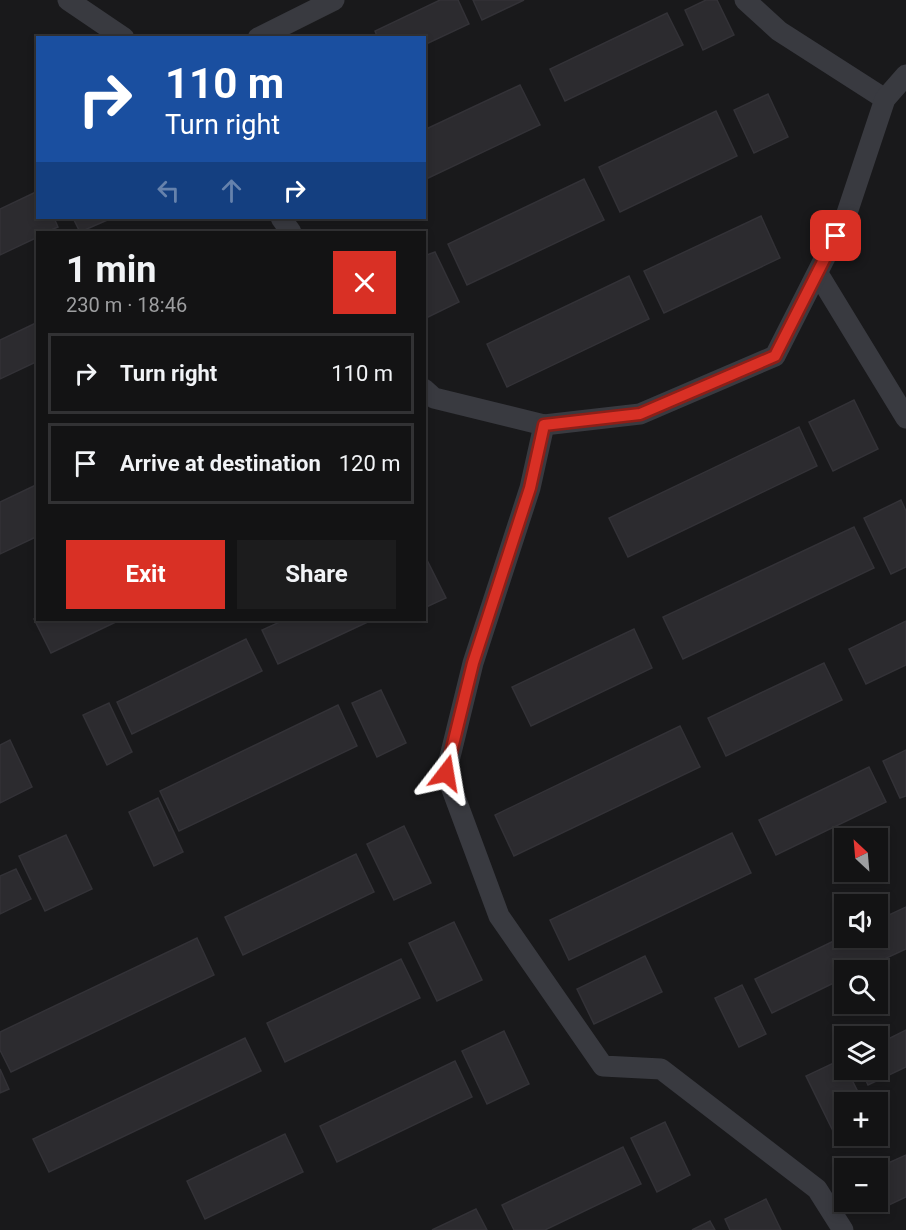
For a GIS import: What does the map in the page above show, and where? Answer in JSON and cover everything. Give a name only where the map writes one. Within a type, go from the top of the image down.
[{"type":"street","points":[[68,0],[121,36]]},
{"type":"street","points":[[262,36],[334,0]]},
{"type":"street","points":[[745,0],[779,31],[885,99]]},
{"type":"street","points":[[426,391],[434,398],[544,425],[640,414],[775,356],[846,216],[885,99],[906,75]]},
{"type":"street","points":[[820,277],[906,418]]},
{"type":"street","points":[[544,425],[530,488],[473,663],[446,773],[458,806],[499,916],[603,1066],[662,1069],[817,1189],[843,1230]]},
{"type":"building","points":[[440,0],[458,0],[469,24],[426,44],[426,36],[377,36],[375,31]]},
{"type":"building","points":[[473,0],[524,0],[482,20]]},
{"type":"building","points":[[706,0],[717,0],[734,35],[703,50],[685,10]]},
{"type":"building","points":[[667,13],[683,45],[565,101],[550,69]]},
{"type":"building","points":[[520,85],[540,125],[426,179],[426,129]]},
{"type":"building","points":[[768,94],[788,137],[754,153],[734,110]]},
{"type":"building","points":[[716,111],[737,156],[620,212],[599,167]]},
{"type":"building","points":[[584,179],[604,220],[467,285],[448,244]]},
{"type":"building","points":[[36,192],[36,219],[54,219],[58,227],[48,231],[36,231],[36,238],[0,255],[0,209]]},
{"type":"building","points":[[761,216],[780,258],[664,313],[644,271]]},
{"type":"building","points":[[74,219],[110,219],[82,231],[80,231]]},
{"type":"building","points":[[435,252],[459,302],[426,318],[426,255]]},
{"type":"building","points":[[629,276],[649,319],[507,387],[487,344]]},
{"type":"building","points":[[36,323],[36,362],[0,379],[0,340]]},
{"type":"building","points":[[854,400],[878,449],[833,471],[809,422]]},
{"type":"building","points":[[799,427],[817,466],[628,557],[609,518]]},
{"type":"building","points":[[36,485],[36,537],[0,554],[0,502]]},
{"type":"building","points":[[901,500],[906,511],[906,567],[891,574],[864,518]]},
{"type":"building","points":[[854,527],[874,568],[683,659],[663,617]]},
{"type":"building","points":[[426,558],[446,598],[426,607]]},
{"type":"building","points":[[34,619],[36,621],[118,621],[51,653]]},
{"type":"building","points":[[282,621],[370,621],[278,664],[262,630]]},
{"type":"building","points":[[906,621],[906,665],[866,684],[849,649]]},
{"type":"building","points":[[634,629],[652,668],[531,726],[512,687]]},
{"type":"building","points":[[246,639],[262,671],[132,734],[117,702]]},
{"type":"building","points":[[824,663],[842,700],[726,756],[708,718]]},
{"type":"building","points":[[381,690],[406,743],[377,757],[352,703]]},
{"type":"building","points":[[109,703],[132,752],[107,765],[83,715]]},
{"type":"building","points":[[338,705],[357,746],[179,831],[160,791]]},
{"type":"building","points":[[680,726],[700,767],[514,856],[495,815]]},
{"type":"building","points":[[10,740],[32,787],[0,803],[0,745]]},
{"type":"building","points":[[906,750],[906,796],[900,798],[883,761]]},
{"type":"building","points":[[869,767],[886,802],[776,855],[759,820]]},
{"type":"building","points":[[158,798],[183,852],[154,866],[129,812]]},
{"type":"building","points":[[404,826],[431,883],[394,900],[367,844]]},
{"type":"building","points":[[732,833],[751,873],[569,960],[550,920]]},
{"type":"building","points":[[66,835],[92,889],[45,911],[19,856]]},
{"type":"building","points":[[356,854],[374,892],[243,955],[225,917]]},
{"type":"building","points":[[16,869],[31,899],[0,914],[0,876]]},
{"type":"building","points":[[906,907],[906,949],[882,960],[834,960],[834,983],[772,1013],[755,979],[834,941],[834,948],[888,948],[888,915]]},
{"type":"building","points":[[454,922],[482,980],[437,1001],[409,943]]},
{"type":"building","points":[[197,938],[214,975],[11,1072],[0,1050],[0,1032]]},
{"type":"building","points":[[645,956],[662,992],[594,1024],[577,989]]},
{"type":"building","points":[[401,959],[420,998],[285,1062],[267,1023]]},
{"type":"building","points":[[742,985],[766,1034],[739,1047],[715,998]]},
{"type":"building","points":[[906,1030],[906,1067],[888,1076],[888,1039]]},
{"type":"building","points":[[504,1031],[529,1084],[487,1104],[462,1051]]},
{"type":"building","points":[[245,1038],[261,1071],[49,1172],[33,1139]]},
{"type":"building","points":[[455,1061],[472,1097],[337,1162],[320,1126]]},
{"type":"building","points":[[834,1063],[834,1080],[852,1080],[858,1092],[834,1092],[833,1131],[806,1076]]},
{"type":"building","points":[[0,1069],[9,1089],[0,1093]]},
{"type":"building","points":[[866,1080],[879,1080],[868,1085]]},
{"type":"building","points":[[665,1122],[690,1175],[657,1192],[631,1138]]},
{"type":"building","points":[[285,1134],[303,1172],[205,1219],[187,1181]]},
{"type":"building","points":[[623,1147],[641,1184],[545,1230],[514,1230],[502,1205]]},
{"type":"building","points":[[906,1155],[906,1197],[888,1205],[888,1163]]},
{"type":"building","points":[[766,1199],[781,1230],[730,1230],[725,1219]]},
{"type":"building","points":[[476,1209],[487,1230],[432,1230]]},
{"type":"building","points":[[710,1221],[715,1230],[692,1230]]},
{"type":"route","points":[[446,773],[473,663],[530,488],[544,425],[640,414],[775,356],[836,236]]}]
